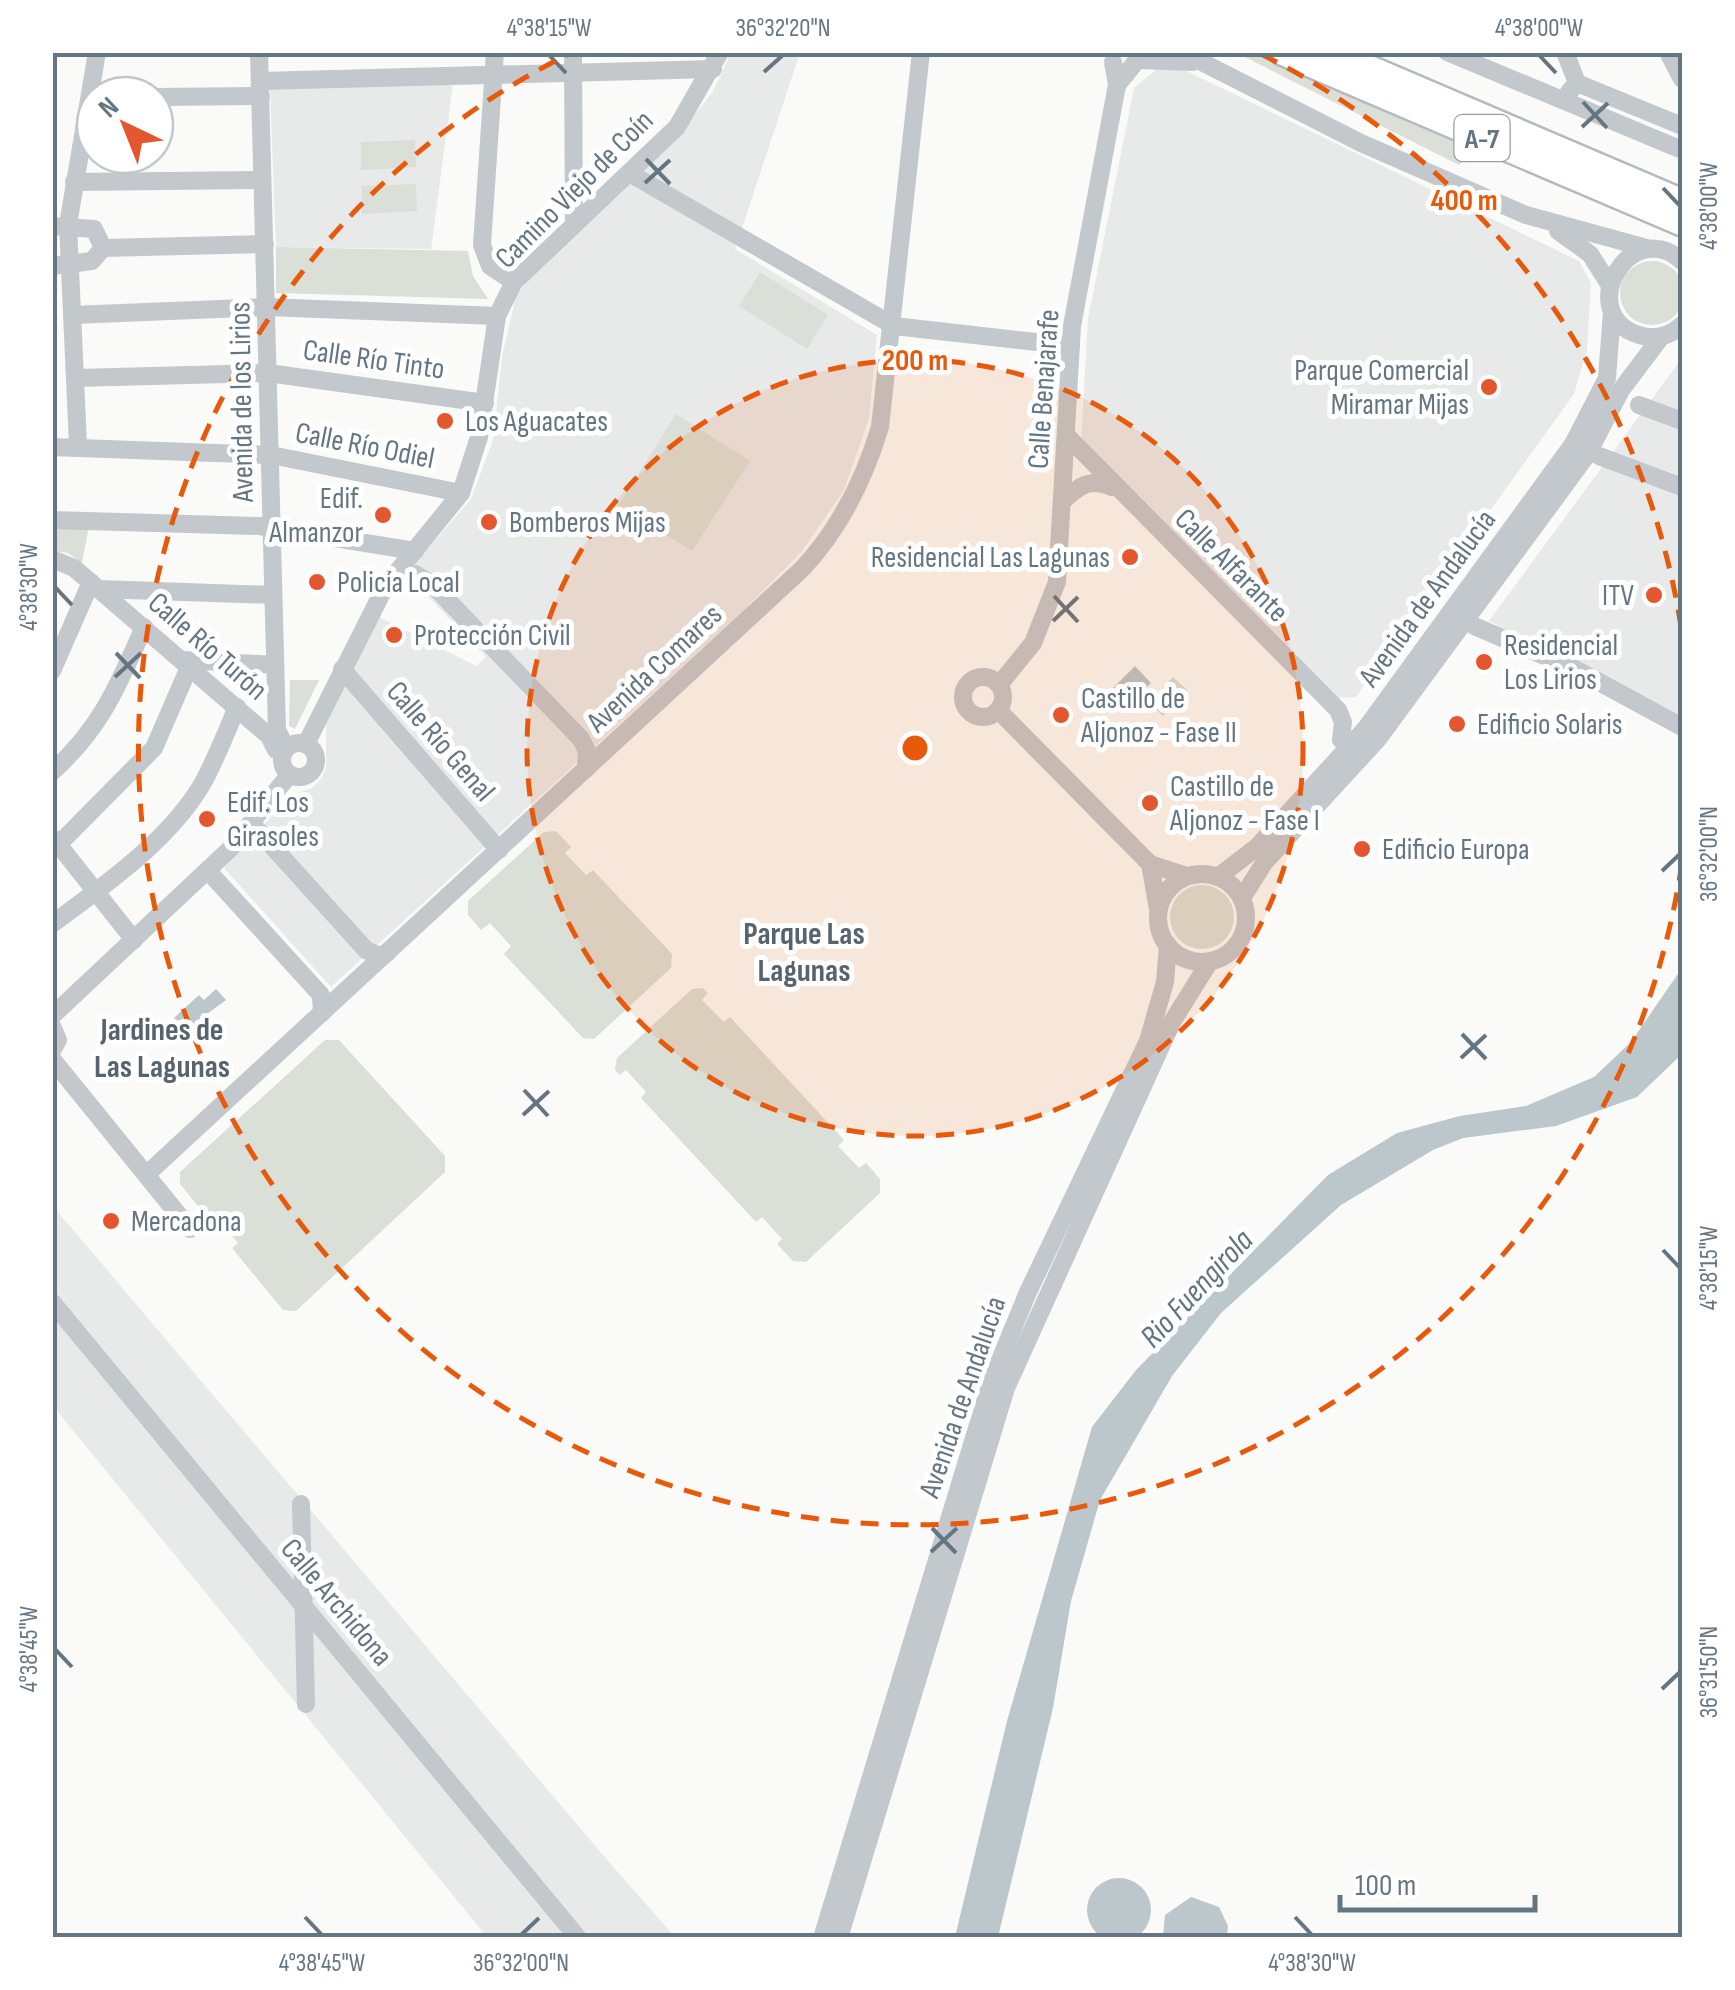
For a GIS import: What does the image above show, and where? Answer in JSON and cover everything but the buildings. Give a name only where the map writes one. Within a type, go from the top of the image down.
[{"type":"highway","name":"A-7","points":[[1282,52],[1682,223]]},
{"type":"highway","name":"A-7","points":[[1331,52],[1682,202]]},
{"type":"street","name":"Avenida de los Lirios","points":[[259,52],[276,730],[290,756]]},
{"type":"street","points":[[494,52],[496,74],[482,245],[490,266],[514,282]]},
{"type":"street","points":[[573,52],[574,223]]},
{"type":"street","name":"Avenida Comares","points":[[146,1174],[804,568],[840,521],[869,464],[880,427],[921,52]]},
{"type":"street","points":[[1182,52],[1361,143],[1545,222],[1681,259]]},
{"type":"street","points":[[1447,52],[1682,150]]},
{"type":"street","points":[[1565,52],[1577,83],[1682,126]]},
{"type":"street","points":[[1668,52],[1682,78]]},
{"type":"street","points":[[1109,57],[1199,63]]},
{"type":"street","name":"Calle Benajarafe","points":[[999,685],[1033,643],[1056,582],[1078,282],[1117,85],[1109,57]]},
{"type":"street","name":"Calle Benajarafe","points":[[1117,85],[1139,59]]},
{"type":"street","points":[[175,95],[716,60]]},
{"type":"street","name":"Camino Viejo de Coín","points":[[52,1016],[253,825],[391,578],[461,493],[473,462],[497,316],[514,282],[677,127],[716,60]]},
{"type":"street","points":[[1550,98],[1568,93],[1577,83]]},
{"type":"street","points":[[631,174],[894,326],[1071,346]]},
{"type":"street","points":[[76,175],[60,225],[61,265],[72,314],[78,446]]},
{"type":"street","points":[[74,182],[262,180]]},
{"type":"street","points":[[1545,222],[1590,254],[1609,284],[1624,259],[1650,249]]},
{"type":"street","points":[[60,225],[94,229],[103,248]]},
{"type":"street","points":[[61,265],[92,260],[103,248],[265,244]]},
{"type":"street","name":"Avenida de Andalucía","points":[[1218,878],[1257,848],[1366,728],[1573,444],[1607,378],[1612,312],[1609,284]]},
{"type":"street","points":[[72,314],[266,307],[497,316]]},
{"type":"street","points":[[1612,312],[1631,332],[1661,336],[1682,325]]},
{"type":"street","name":"Avenida de Andalucía","points":[[1242,898],[1264,863],[1378,739],[1587,455],[1622,390],[1661,336]]},
{"type":"street","name":"Calle Río Tinto","points":[[76,378],[268,373],[485,402]]},
{"type":"street","points":[[1639,405],[1682,421]]},
{"type":"street","name":"Calle Alfarante","points":[[1066,436],[1112,487],[1338,710],[1343,722],[1341,740]]},
{"type":"street","name":"Calle Río Odiel","points":[[52,447],[271,455],[461,493]]},
{"type":"street","points":[[1599,456],[1682,487]]},
{"type":"street","points":[[1063,501],[1082,484],[1097,481],[1112,487]]},
{"type":"street","points":[[52,520],[271,528],[415,551]]},
{"type":"street","name":"Calle Río Turón","points":[[52,559],[74,568],[95,585],[290,756]]},
{"type":"street","points":[[391,578],[416,574],[431,583],[581,739],[587,752],[586,769]]},
{"type":"street","points":[[52,671],[95,585],[274,595]]},
{"type":"street","points":[[1474,626],[1575,669],[1682,727]]},
{"type":"street","points":[[52,772],[82,746],[104,716],[144,627]]},
{"type":"street","points":[[134,940],[55,845],[154,748],[186,663],[275,665]]},
{"type":"street","name":"Calle Río Genal","points":[[342,669],[499,850]]},
{"type":"street","points":[[976,678],[989,678],[999,685],[1003,697],[998,710],[986,717],[973,715],[962,698],[966,686],[976,678]]},
{"type":"street","points":[[52,924],[96,892],[176,819],[204,782],[237,707]]},
{"type":"street","points":[[998,710],[1150,864],[1187,876],[1218,878],[1242,898],[1246,918],[1244,933],[1236,946],[1210,961],[1182,958],[1168,945],[1150,864]]},
{"type":"street","points":[[253,825],[366,950],[380,956],[387,953]]},
{"type":"street","points":[[208,870],[320,996],[322,1013]]},
{"type":"street","points":[[1158,913],[1170,888],[1187,876]]},
{"type":"street","name":"Avenida de Andalucía","points":[[822,1938],[991,1382],[1028,1292],[1148,1040],[1164,982],[1168,945]]},
{"type":"street","name":"Avenida de Andalucía","points":[[839,1938],[1006,1388],[1042,1300],[1172,1022],[1210,961]]},
{"type":"street","points":[[52,1026],[58,1040],[52,1055],[190,1229]]},
{"type":"street","name":"Calle Archidona","points":[[52,1302],[578,1938]]},
{"type":"street","points":[[301,1504],[306,1704]]},
{"type":"shaded area","points":[[731,53],[800,53],[735,249],[877,335],[869,418],[844,490],[802,551],[740,614],[331,987],[224,868],[291,795],[312,788],[321,779],[326,768],[326,723],[377,616],[476,666],[486,657],[419,587],[410,584],[392,590],[471,499],[493,440],[502,357],[516,296],[539,266],[673,143],[713,91]]},
{"type":"shaded area","points":[[1237,53],[1254,53],[1477,149],[1459,165]]},
{"type":"shaded area","points":[[1176,66],[1579,261],[1591,283],[1587,350],[1574,394],[1356,697],[1336,698],[1081,443],[1088,319],[1134,88],[1158,68]]},
{"type":"shaded area","points":[[453,83],[431,249],[276,247],[270,89]]},
{"type":"shaded area","points":[[415,140],[416,167],[361,170],[361,142]]},
{"type":"shaded area","points":[[416,184],[417,211],[362,214],[362,186]]},
{"type":"shaded area","points":[[276,247],[468,251],[473,276],[488,299],[276,293]]},
{"type":"shaded area","points":[[1652,261],[1675,270],[1684,293],[1675,316],[1652,325],[1629,316],[1620,293],[1629,270]]},
{"type":"shaded area","points":[[760,272],[828,315],[807,349],[739,306]]},
{"type":"shaded area","points":[[1682,358],[1682,716],[1489,621]]},
{"type":"shaded area","points":[[676,414],[750,461],[692,551],[619,505]]},
{"type":"shaded area","points":[[52,526],[89,526],[82,563],[68,553],[53,551]]},
{"type":"shaded area","points":[[1135,666],[1151,683],[1126,708],[1110,691]]},
{"type":"shaded area","points":[[1173,677],[1187,690],[1163,716],[1149,703]]},
{"type":"shaded area","points":[[290,680],[319,680],[295,729],[289,726]]},
{"type":"shaded area","points":[[556,831],[571,847],[565,853],[586,875],[593,870],[672,954],[671,968],[594,1039],[583,1038],[504,954],[511,946],[490,923],[481,930],[468,915],[468,901],[544,832]]},
{"type":"shaded area","points":[[1202,885],[1224,895],[1234,917],[1224,939],[1202,949],[1180,939],[1170,917],[1180,895]]},
{"type":"shaded area","points":[[1682,968],[1682,1054],[1637,1097],[1556,1126],[1463,1138],[1433,1150],[1341,1205],[1221,1313],[1172,1376],[1100,1500],[1071,1601],[1053,1708],[998,1937],[955,1937],[1007,1721],[1092,1427],[1136,1370],[1328,1175],[1397,1133],[1460,1116],[1526,1106],[1594,1077],[1631,1042]]},
{"type":"shaded area","points":[[703,988],[708,993],[702,1000],[724,1022],[730,1017],[844,1140],[838,1146],[859,1168],[866,1163],[880,1179],[880,1193],[806,1262],[793,1261],[777,1244],[782,1239],[762,1217],[756,1222],[641,1098],[646,1092],[626,1070],[620,1075],[615,1070],[617,1058],[692,989]]},
{"type":"shaded area","points":[[216,989],[226,1000],[196,1022],[199,1026],[190,1035],[174,1018],[199,995],[204,1000]]},
{"type":"shaded area","points":[[325,1040],[339,1040],[445,1156],[445,1172],[296,1311],[283,1310],[232,1248],[238,1243],[225,1227],[219,1232],[180,1184],[180,1172]]},
{"type":"shaded area","points":[[52,1205],[675,1937],[487,1937],[53,1406]]},
{"type":"shaded area","points":[[1119,1878],[1141,1888],[1151,1910],[1141,1932],[1119,1942],[1097,1932],[1087,1910],[1097,1888]]},
{"type":"shaded area","points":[[1191,1897],[1219,1907],[1228,1926],[1227,1937],[1163,1937],[1165,1915]]},
{"type":"place","name":"Parque Comercial Miramar Mijas","points":[[1489,387]]},
{"type":"place","name":"Los Aguacates","points":[[445,421]]},
{"type":"place","name":"Edif. Almanzor","points":[[383,515]]},
{"type":"place","name":"Bomberos Mijas","points":[[489,522]]},
{"type":"place","name":"Residencial Las Lagunas","points":[[1130,557]]},
{"type":"place","name":"Policía Local","points":[[317,582]]},
{"type":"place","name":"ITV","points":[[1654,595]]},
{"type":"place","name":"Protección Civil","points":[[394,635]]},
{"type":"place","name":"Residencial Los Lirios","points":[[1484,662]]},
{"type":"place","name":"Castillo de Aljonoz - Fase II","points":[[1061,715]]},
{"type":"place","name":"Edificio Solaris","points":[[1457,724]]},
{"type":"place","name":"Castillo de Aljonoz - Fase I","points":[[1150,803]]},
{"type":"place","name":"Edif. Los Girasoles","points":[[207,819]]},
{"type":"place","name":"Edificio Europa","points":[[1362,849]]},
{"type":"place","name":"Mercadona","points":[[111,1221]]},
{"type":"district","name":"Parque Las Lagunas","points":[[804,952]]},
{"type":"district","name":"Jardines de Las Lagunas","points":[[162,1048]]},
{"type":"water label","name":"Rio Fuengirola","points":[[1196,1288]]}]
